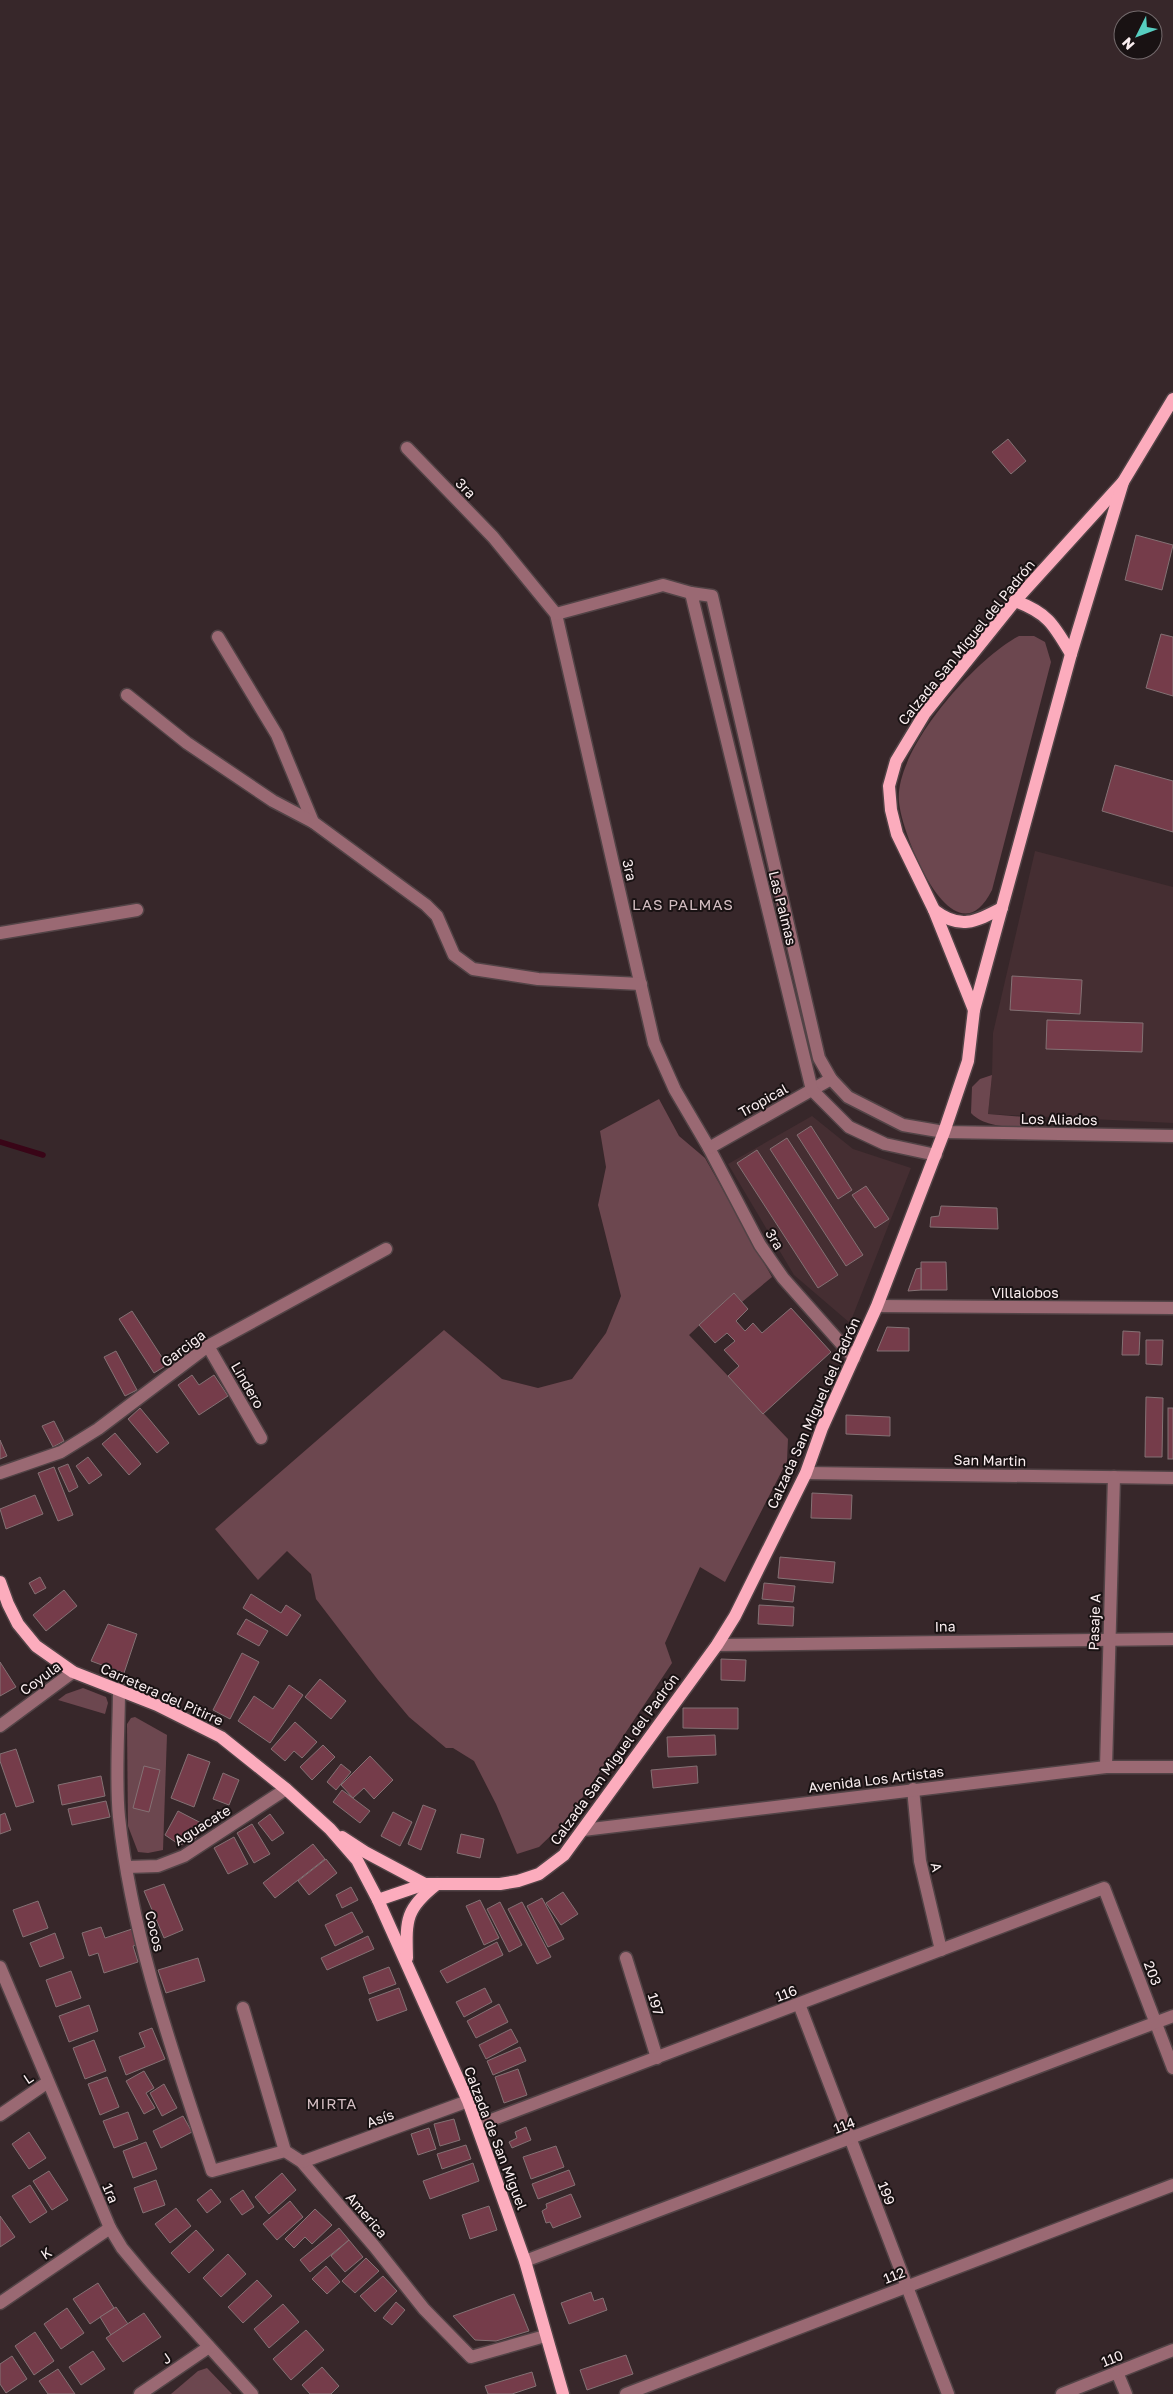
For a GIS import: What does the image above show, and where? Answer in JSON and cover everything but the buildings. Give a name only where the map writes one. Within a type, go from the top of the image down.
[{"type":"main road","name":"Calzada San Miguel del Padrón","points":[[974,1010],[934,910],[897,834],[891,810],[889,786],[896,761],[925,713],[1015,601],[1123,482],[1173,400]]},
{"type":"main road","name":"Calzada San Miguel del Padrón","points":[[378,1900],[431,1884],[500,1884],[539,1874],[564,1854],[583,1830],[717,1645],[735,1616],[806,1473],[822,1428],[877,1306],[944,1132],[968,1061],[974,1010],[1071,654],[1123,482]]},
{"type":"main road","points":[[1015,601],[1035,608],[1047,617],[1057,629],[1071,654]]},
{"type":"main road","points":[[934,910],[946,920],[960,923],[978,920],[1002,908]]},
{"type":"main road","name":"Carretera del Pitirre","points":[[0,1582],[8,1604],[24,1631],[36,1646],[73,1672],[119,1689],[222,1737],[330,1828],[357,1860],[378,1900]]},
{"type":"main road","points":[[330,1828],[365,1852],[431,1884],[418,1898],[406,1925],[407,1962]]},
{"type":"main road","name":"Calzada de San Miguel","points":[[378,1900],[478,2125],[525,2261],[563,2394]]},
{"type":"street","name":"3ra","points":[[407,448],[494,538],[556,614],[658,1051],[674,1090],[709,1148],[760,1245],[782,1278],[854,1358]]},
{"type":"street","name":"Las Palmas","points":[[556,614],[663,585],[712,596],[819,1058],[831,1079],[848,1097],[903,1125],[944,1132]]},
{"type":"street","name":"Las Palmas","points":[[692,593],[812,1090]]},
{"type":"street","points":[[218,638],[277,735],[314,822]]},
{"type":"street","points":[[127,695],[187,743],[274,801],[314,822],[426,905],[437,916],[454,956],[473,969],[538,979],[641,984]]},
{"type":"street","points":[[0,933],[137,910]]},
{"type":"street","name":"Tropical","points":[[709,1148],[831,1079]]},
{"type":"street","points":[[812,1090],[849,1127],[886,1144],[936,1155]]},
{"type":"street","name":"Los Aliados","points":[[944,1132],[1173,1136]]},
{"type":"street","name":"Garciga","points":[[0,1473],[61,1452],[98,1429],[208,1346],[386,1249]]},
{"type":"street","name":"Villalobos","points":[[877,1306],[1173,1308]]},
{"type":"street","name":"Lindero","points":[[208,1346],[262,1438]]},
{"type":"street","name":"San Martin","points":[[806,1473],[1173,1478]]},
{"type":"street","name":"Pasaje A","points":[[1106,1767],[1114,1477]]},
{"type":"street","name":"Ina","points":[[717,1645],[1173,1639]]},
{"type":"street","name":"Coyula","points":[[0,1726],[73,1672]]},
{"type":"street","name":"Cocos","points":[[119,1689],[119,1816],[134,1910],[160,2012],[212,2171],[285,2151]]},
{"type":"street","name":"Avenida Los Artistas","points":[[583,1830],[1106,1767],[1173,1767]]},
{"type":"street","name":"Aguacate","points":[[126,1867],[158,1866],[184,1856],[286,1789]]},
{"type":"street","name":"A","points":[[913,1790],[920,1861],[941,1950]]},
{"type":"street","name":"116","points":[[478,2125],[1104,1888]]},
{"type":"street","name":"203","points":[[1104,1888],[1173,2068]]},
{"type":"street","name":"197","points":[[626,1958],[657,2058]]},
{"type":"street","name":"1ra","points":[[0,1968],[110,2228],[134,2263],[252,2394]]},
{"type":"street","name":"199","points":[[799,2004],[948,2394]]},
{"type":"street","points":[[243,2008],[285,2151]]},
{"type":"street","name":"114","points":[[525,2261],[1173,2016]]},
{"type":"street","name":"L","points":[[0,2115],[48,2082]]},
{"type":"street","name":"Asís","points":[[302,2162],[468,2101]]},
{"type":"street","name":"America","points":[[285,2151],[302,2162],[374,2246],[424,2309],[471,2357],[545,2336]]},
{"type":"street","name":"112","points":[[626,2394],[1173,2185]]},
{"type":"street","name":"K","points":[[0,2303],[110,2228]]},
{"type":"street","name":"J","points":[[140,2394],[209,2347]]},
{"type":"street","name":"110","points":[[1062,2394],[1173,2350]]},
{"type":"street","points":[[1117,2372],[1126,2394]]},
{"type":"shaded area","points":[[1019,636],[1034,636],[1045,642],[1051,662],[992,890],[977,909],[962,913],[947,905],[932,887],[920,865],[902,819],[899,802],[901,781],[909,757],[941,708],[981,664]]},
{"type":"shaded area","points":[[1035,851],[1173,887],[1173,1123],[988,1114],[992,1075],[993,1033]]},
{"type":"shaded area","points":[[992,1075],[988,1114],[1025,1117],[1025,1128],[989,1123],[976,1118],[971,1113],[972,1087],[980,1079]]},
{"type":"shaded area","points":[[659,1099],[679,1136],[705,1158],[772,1277],[742,1302],[734,1293],[689,1335],[788,1439],[787,1461],[725,1582],[700,1567],[665,1643],[672,1663],[568,1819],[539,1847],[517,1854],[496,1804],[474,1761],[453,1748],[446,1748],[409,1717],[316,1599],[311,1574],[287,1551],[258,1580],[215,1529],[444,1330],[502,1379],[538,1388],[572,1379],[606,1333],[621,1296],[598,1205],[606,1167],[600,1131]]},
{"type":"shaded area","points":[[812,1116],[853,1149],[911,1168],[850,1323],[794,1275],[728,1164]]},
{"type":"shaded area","points":[[83,1688],[106,1697],[108,1703],[105,1714],[58,1700],[66,1694]]},
{"type":"shaded area","points":[[135,1717],[167,1735],[163,1850],[148,1853],[138,1852],[128,1826],[127,1724],[131,1718]]},
{"type":"shaded area","points":[[207,2368],[232,2394],[171,2394],[198,2371]]},
{"type":"waterway","points":[[0,1142],[43,1155]]},
{"type":"district","name":"LAS PALMAS","points":[[683,904]]},
{"type":"district","name":"MIRTA","points":[[332,2103]]}]
